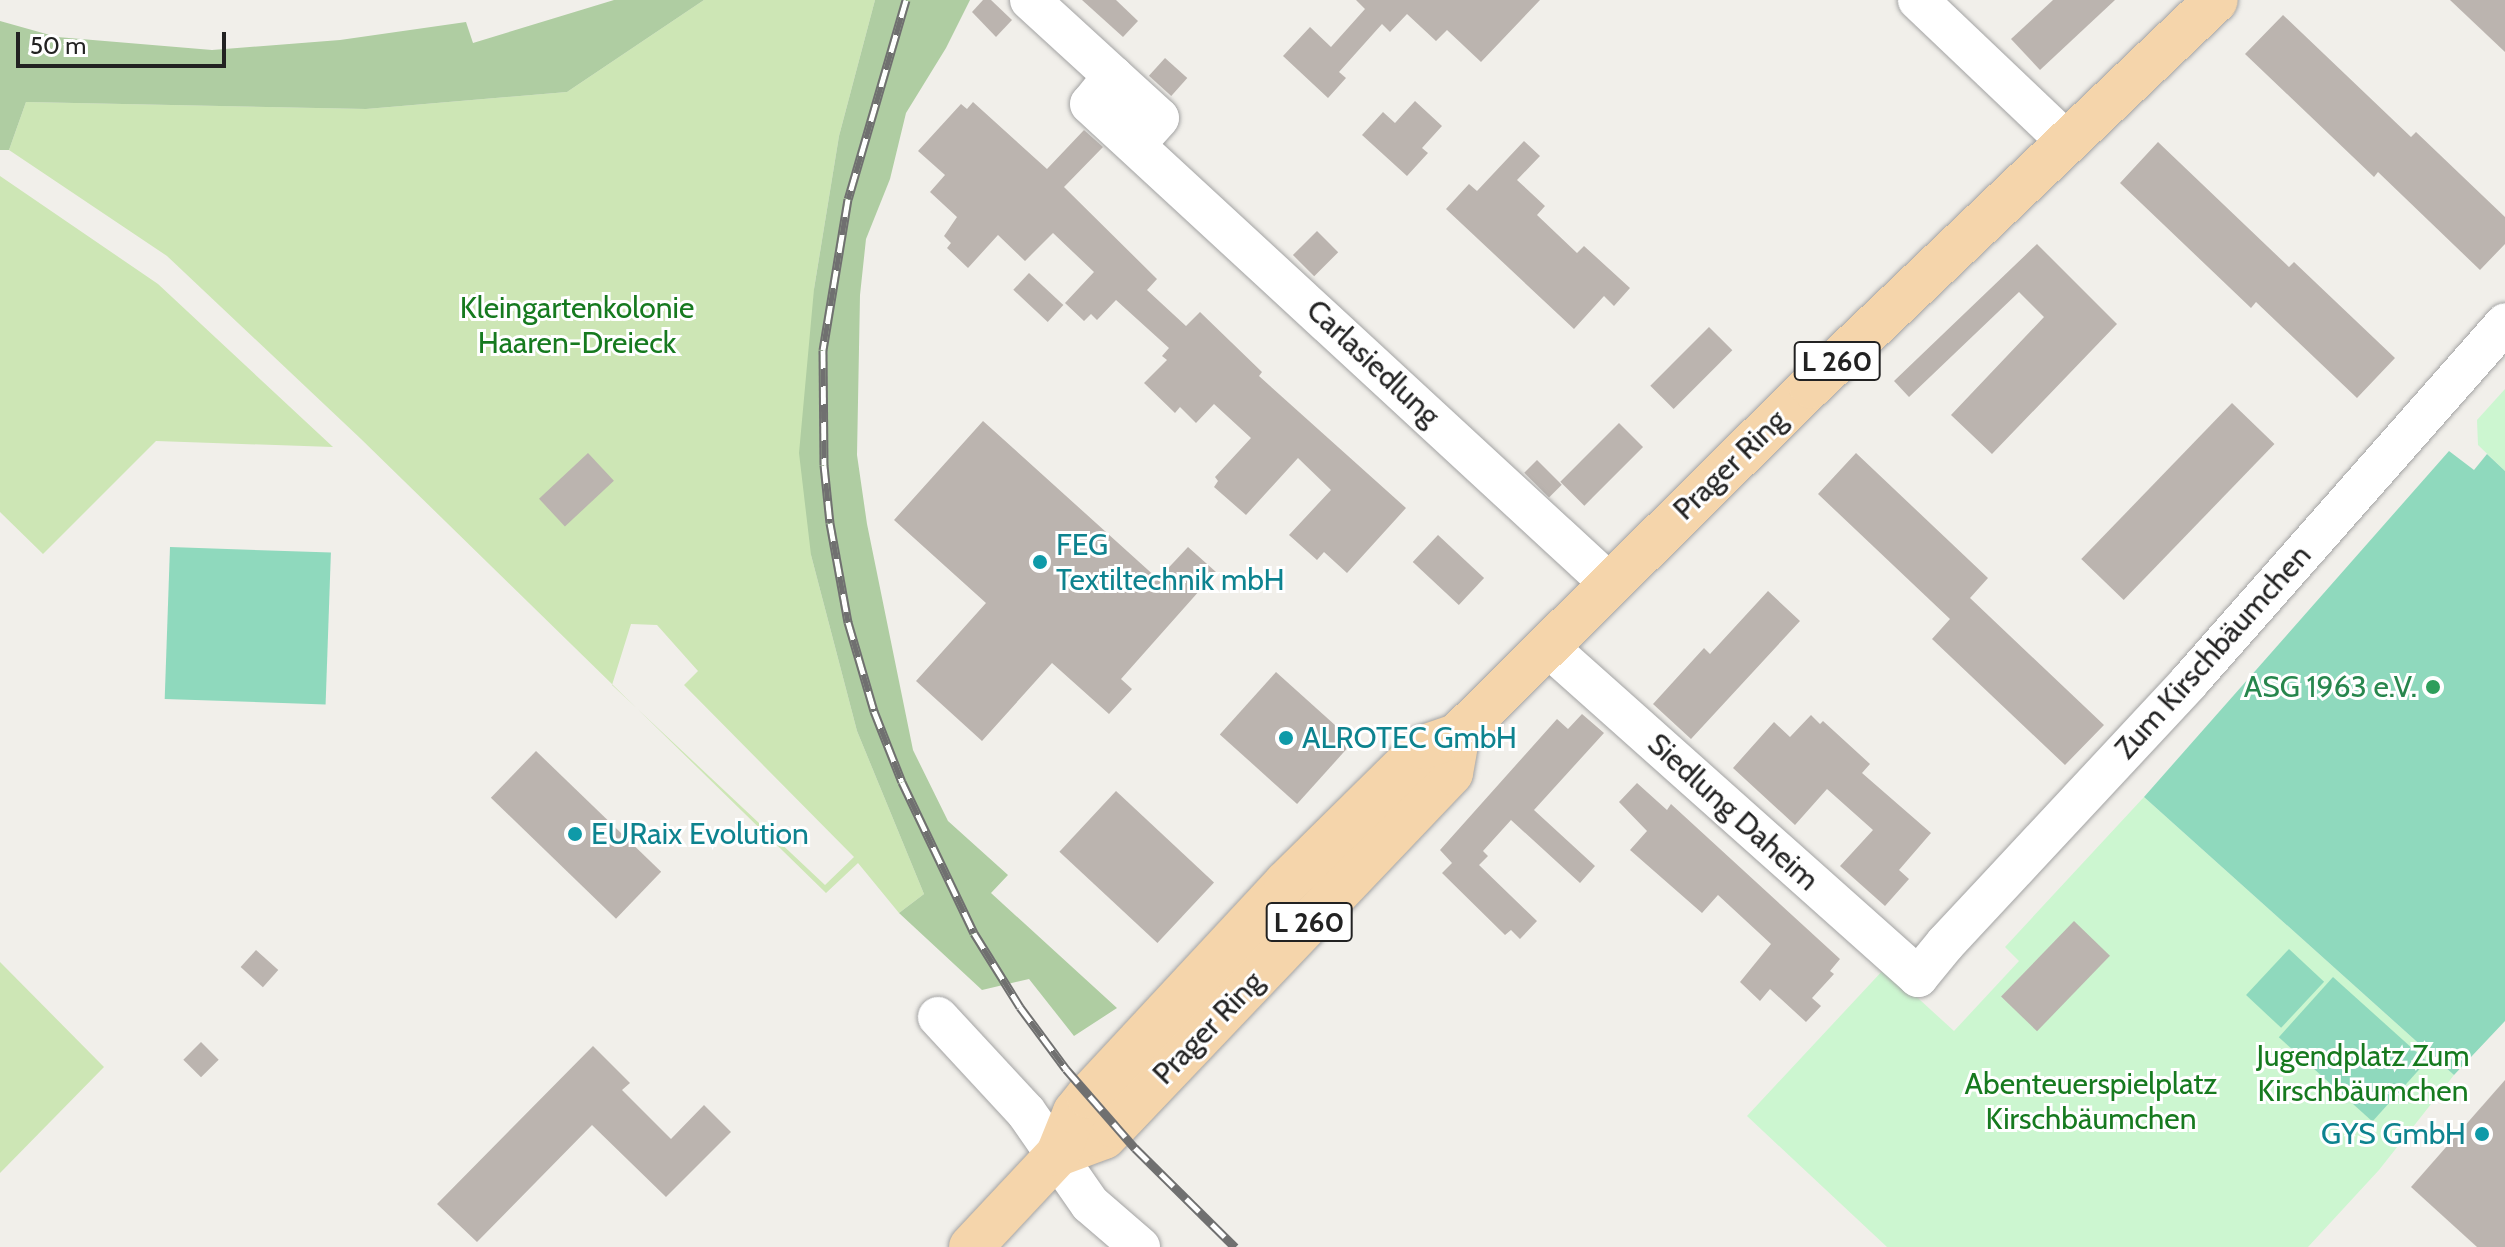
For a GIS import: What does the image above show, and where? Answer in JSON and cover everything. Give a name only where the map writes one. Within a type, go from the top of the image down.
[{"type":"main road","name":"Prager Ring","points":[[971,1247],[1058,1154],[1075,1112],[1088,1096],[1286,883],[1424,747],[1458,735],[1609,583],[2216,0]]},
{"type":"street","name":"Carlasiedlung","points":[[1030,0],[1113,76],[1090,104],[1609,583]]},
{"type":"street","points":[[1918,0],[2067,142]]},
{"type":"street","name":"Zum Kirschbäumchen","points":[[1918,977],[1945,944],[2189,682],[2505,323]]},
{"type":"street","name":"Siedlung Daheim","points":[[1548,647],[1918,977]]},
{"type":"street","points":[[938,1017],[1016,1100],[1058,1154],[1090,1204],[1140,1247]]},
{"type":"green space","points":[[614,0],[704,0],[567,92],[366,109],[26,102],[9,150],[0,150],[0,21],[57,37],[212,50],[340,40],[466,22],[473,43]]},
{"type":"green space","name":"Kleingartenkolonie Haaren-Dreieck","points":[[704,0],[875,0],[839,136],[814,289],[811,555],[857,731],[924,894],[899,913],[858,863],[826,893],[637,709],[825,885],[854,857],[684,685],[698,671],[657,625],[631,624],[612,684],[361,439],[167,256],[9,150],[26,102],[366,109],[567,92]]},
{"type":"green space","points":[[875,0],[970,0],[946,48],[906,113],[890,179],[866,239],[860,295],[857,455],[867,524],[913,750],[948,821],[1008,875],[991,893],[1117,1008],[1074,1036],[1029,979],[982,990],[899,913],[924,894],[857,731],[811,555],[799,453],[814,289],[839,136]]},
{"type":"green space","points":[[0,176],[158,284],[333,447],[156,441],[43,554],[0,512]]},
{"type":"green space","points":[[2505,389],[2505,471],[2478,445],[2477,420]]},
{"type":"green space","name":"ASG 1963 e.V.","points":[[2449,451],[2474,470],[2487,454],[2505,471],[2505,1021],[2454,1075],[2144,797]]},
{"type":"green space","points":[[170,547],[331,553],[326,705],[165,699]]},
{"type":"green space","name":"Abenteuerspielplatz Kirschbäumchen","points":[[2144,797],[2454,1075],[2379,1170],[2308,1247],[1887,1247],[1747,1116],[1885,968],[1954,1031],[2019,961],[2005,947]]},
{"type":"green space","points":[[2289,949],[2324,982],[2281,1028],[2246,995]]},
{"type":"green space","points":[[0,962],[104,1067],[0,1173]]},
{"type":"green space","name":"Jugendplatz Zum Kirschbäumchen","points":[[2333,977],[2427,1061],[2372,1122],[2279,1037]]},
{"type":"building","points":[[983,0],[991,0],[1012,20],[996,37],[972,12]]},
{"type":"building","points":[[1082,0],[1116,0],[1138,21],[1123,37]]},
{"type":"building","points":[[1356,0],[1540,0],[1481,62],[1447,30],[1436,41],[1407,14],[1390,32],[1382,24],[1339,72],[1346,78],[1328,98],[1283,56],[1310,27],[1331,47],[1365,9]]},
{"type":"building","points":[[2053,0],[2115,0],[2040,70],[2011,39]]},
{"type":"building","points":[[2450,0],[2505,0],[2505,52]]},
{"type":"building","points":[[2283,15],[2411,137],[2416,132],[2505,217],[2505,244],[2480,270],[2378,172],[2374,177],[2245,54]]},
{"type":"building","points":[[1165,58],[1187,78],[1171,96],[1149,76]]},
{"type":"building","points":[[1415,101],[1442,126],[1422,148],[1428,153],[1407,176],[1362,135],[1383,112],[1395,123]]},
{"type":"building","points":[[973,102],[1047,169],[1084,130],[1103,147],[1064,187],[1157,279],[1147,290],[1186,326],[1200,312],[1262,372],[1259,376],[1406,508],[1347,573],[1324,552],[1317,560],[1289,535],[1331,490],[1298,458],[1246,515],[1214,487],[1218,481],[1215,477],[1251,438],[1214,404],[1196,423],[1180,407],[1175,413],[1144,383],[1167,360],[1162,356],[1169,348],[1116,300],[1097,320],[1091,314],[1084,321],[1065,303],[1094,272],[1053,233],[1025,261],[998,235],[968,268],[947,248],[951,243],[944,236],[957,217],[930,192],[945,175],[918,151],[961,104],[967,109]]},
{"type":"building","points":[[1524,141],[1540,156],[1517,180],[1545,206],[1537,215],[1577,253],[1584,246],[1630,288],[1614,306],[1604,296],[1574,329],[1446,209],[1469,184],[1477,191]]},
{"type":"building","points":[[2158,142],[2289,267],[2294,262],[2395,358],[2357,398],[2256,302],[2251,308],[2120,183]]},
{"type":"building","points":[[1317,231],[1338,252],[1314,276],[1293,255]]},
{"type":"building","points":[[2037,244],[2117,324],[1992,454],[1951,415],[2044,317],[2019,292],[1909,397],[1894,381]]},
{"type":"building","points":[[1029,273],[1063,305],[1048,322],[1013,290]]},
{"type":"building","points":[[1709,327],[1732,350],[1674,409],[1650,386]]},
{"type":"building","points":[[2232,403],[2274,444],[2124,600],[2081,559]]},
{"type":"building","name":"FEG Textiltechnik mbH","points":[[983,421],[1158,579],[1188,547],[1216,572],[1121,679],[1132,689],[1109,714],[1052,663],[982,741],[916,681],[986,603],[894,520]]},
{"type":"building","points":[[1619,423],[1643,447],[1584,506],[1560,482]]},
{"type":"building","points":[[588,453],[614,481],[565,526],[539,499]]},
{"type":"building","points":[[1856,453],[1988,578],[1970,598],[2104,725],[2065,765],[1932,639],[1950,619],[1818,494]]},
{"type":"building","points":[[1537,460],[1562,485],[1549,497],[1524,473]]},
{"type":"building","points":[[1438,535],[1484,578],[1459,605],[1413,562]]},
{"type":"building","points":[[1768,591],[1800,621],[1691,739],[1653,704],[1704,648],[1710,654]]},
{"type":"building","name":"ALROTEC GmbH","points":[[1276,672],[1353,742],[1297,804],[1220,734]]},
{"type":"building","points":[[1582,714],[1604,733],[1534,810],[1595,866],[1580,883],[1511,820],[1483,851],[1488,856],[1479,865],[1537,921],[1520,939],[1511,930],[1505,935],[1442,873],[1452,863],[1440,850],[1557,719],[1568,729]]},
{"type":"building","points":[[1811,715],[1820,724],[1823,721],[1870,764],[1862,773],[1931,833],[1899,870],[1909,879],[1885,906],[1840,866],[1873,830],[1827,789],[1795,825],[1733,768],[1774,722],[1790,737]]},
{"type":"building","name":"EURaix Evolution","points":[[536,751],[661,872],[616,919],[491,798]]},
{"type":"building","points":[[1637,783],[1667,810],[1671,804],[1840,959],[1830,971],[1834,974],[1812,998],[1821,1006],[1806,1022],[1770,989],[1760,1001],[1740,982],[1771,944],[1718,895],[1702,913],[1630,850],[1647,831],[1619,802]]},
{"type":"building","points":[[1116,791],[1214,882],[1157,943],[1059,852]]},
{"type":"building","points":[[2074,921],[2110,956],[2037,1031],[2001,997]]},
{"type":"building","points":[[256,950],[278,970],[263,987],[241,967]]},
{"type":"building","points":[[201,1042],[219,1060],[201,1077],[183,1060]]},
{"type":"building","points":[[593,1046],[630,1083],[622,1090],[671,1139],[704,1105],[731,1132],[666,1197],[592,1125],[477,1242],[437,1204]]},
{"type":"building","name":"GYS GmbH","points":[[2505,1080],[2505,1247],[2477,1247],[2411,1187]]},
{"type":"railway","points":[[906,0],[848,199],[823,350],[824,465],[830,523],[848,622],[874,711],[902,782],[974,933],[1020,1007],[1066,1069],[1135,1148],[1235,1247]]},
{"type":"place","name":"FEG Textiltechnik mbH","points":[[1040,562]]},
{"type":"place","name":"ASG 1963 e.V.","points":[[2433,687]]},
{"type":"place","name":"ALROTEC GmbH","points":[[1286,738]]},
{"type":"place","name":"EURaix Evolution","points":[[575,834]]},
{"type":"place","name":"GYS GmbH","points":[[2482,1134]]}]
